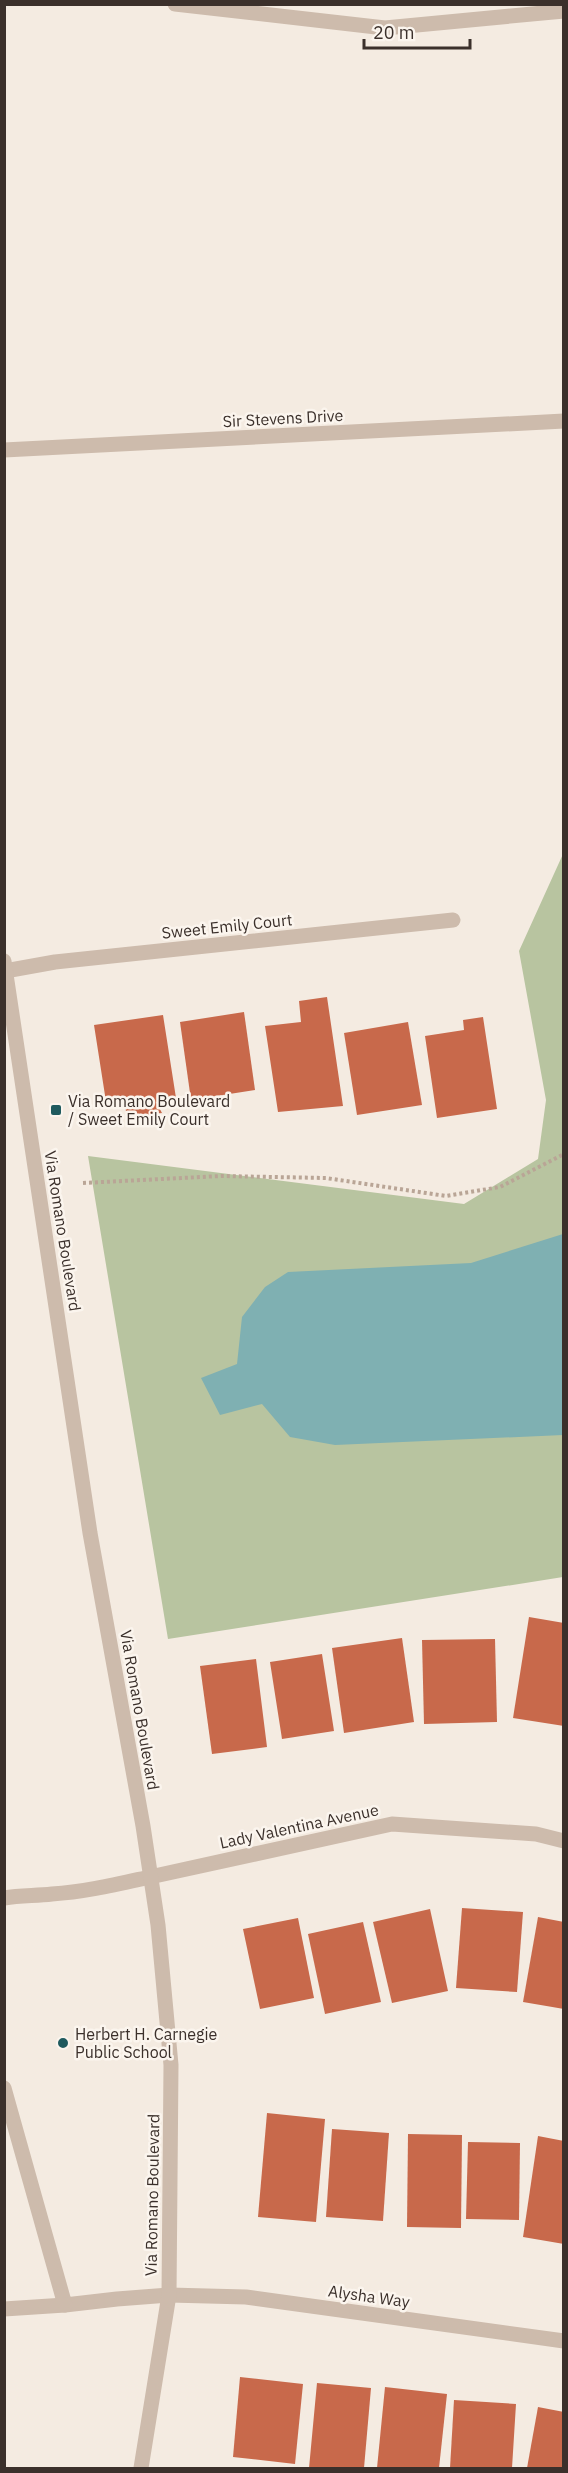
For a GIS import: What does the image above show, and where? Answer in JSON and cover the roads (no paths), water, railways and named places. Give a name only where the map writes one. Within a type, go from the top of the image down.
[{"type":"street","points":[[176,4],[385,28],[564,11]]},
{"type":"street","name":"Sir Stevens Drive","points":[[4,450],[564,421]]},
{"type":"street","name":"Sweet Emily Court","points":[[5,966],[453,920]]},
{"type":"street","name":"Via Romano Boulevard","points":[[5,966],[90,1533],[158,1925],[171,2065],[169,2295],[141,2469]]},
{"type":"street","name":"Lady Valentina Avenue","points":[[4,1898],[25,1894],[51,1894],[102,1888],[392,1824],[536,1834],[564,1841]]},
{"type":"street","points":[[4,2088],[65,2305]]},
{"type":"street","name":"Alysha Way","points":[[4,2309],[169,2295],[246,2297],[564,2341]]},
{"type":"water","points":[[563,1234],[563,1435],[335,1445],[290,1437],[262,1404],[220,1415],[201,1378],[237,1364],[242,1317],[265,1287],[288,1272],[471,1263]]},
{"type":"place","name":"Via Romano Boulevard / Sweet Emily Court","points":[[56,1110]]},
{"type":"place","name":"Herbert H. Carnegie Public School","points":[[63,2043]]}]
